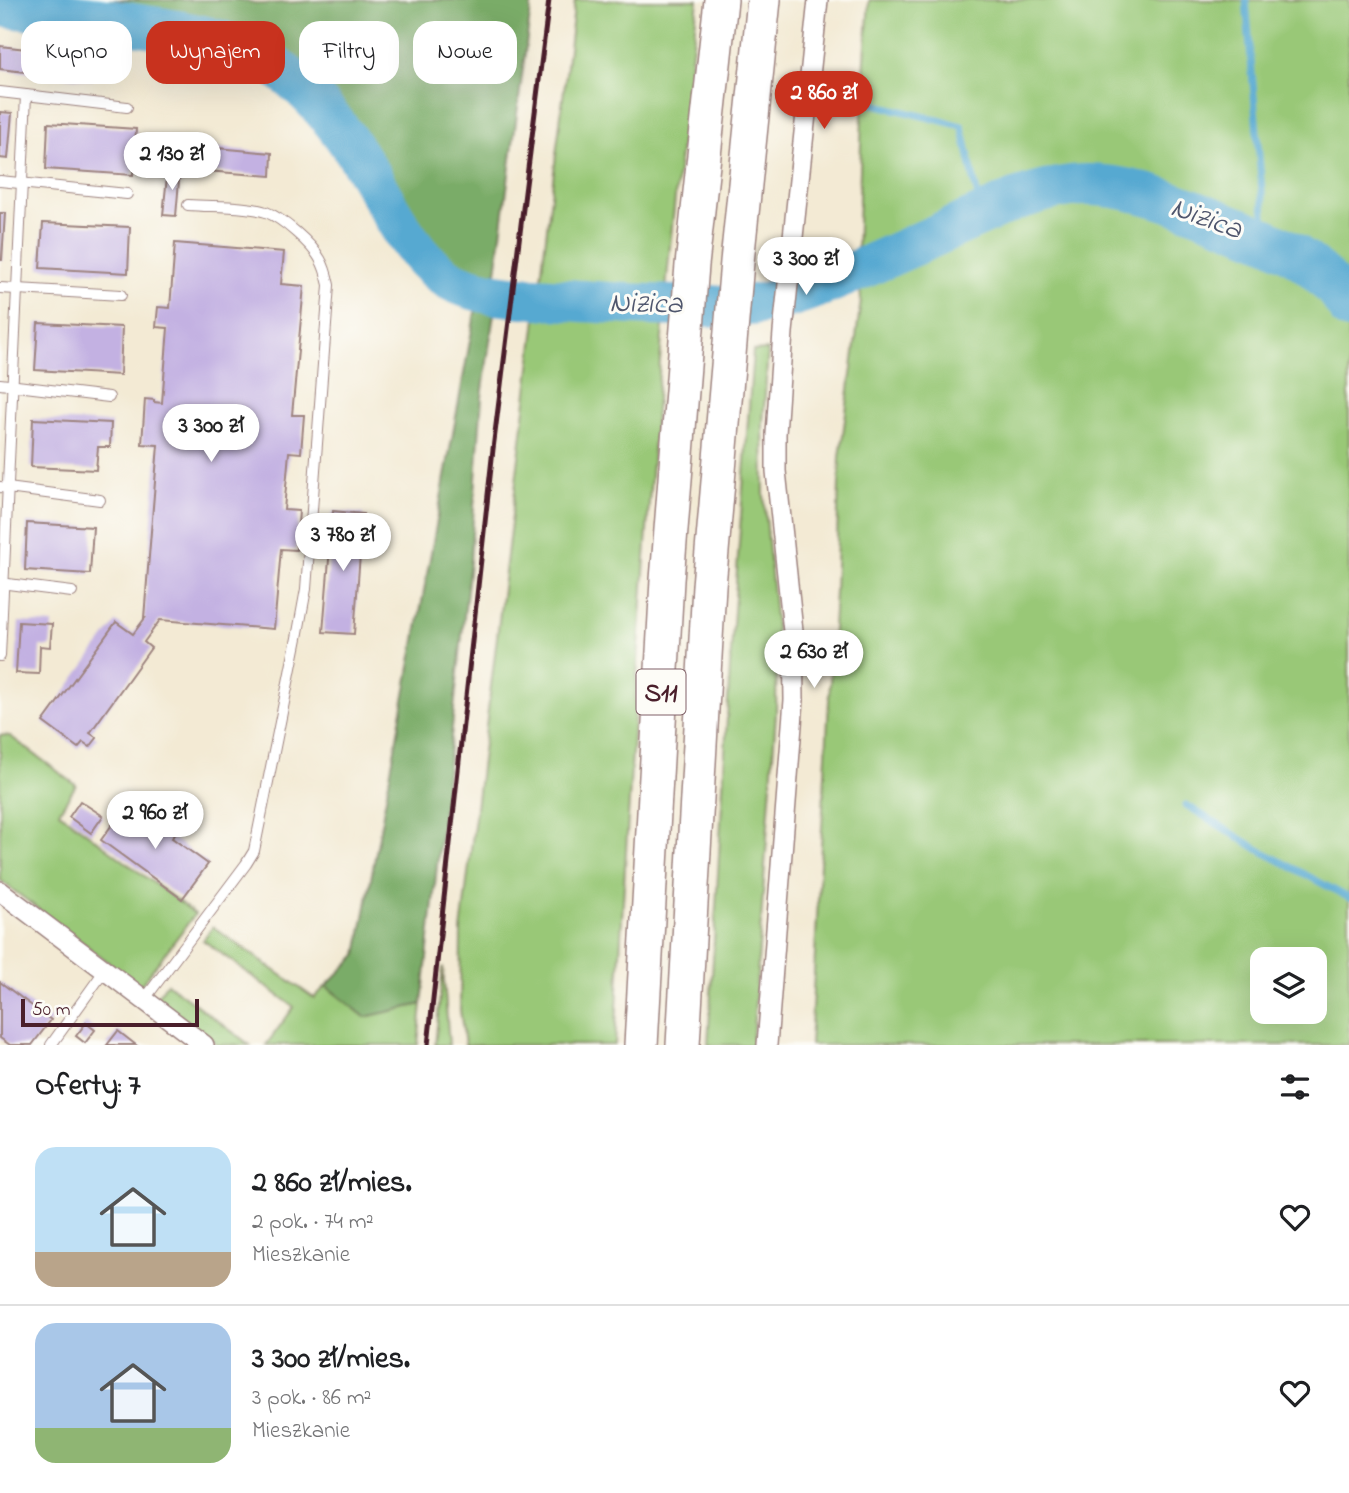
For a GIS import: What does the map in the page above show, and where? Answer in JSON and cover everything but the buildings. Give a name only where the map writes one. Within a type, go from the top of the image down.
[{"type":"highway","name":"S11","points":[[641,1045],[667,580],[692,265],[721,0]]},
{"type":"highway","name":"S11","points":[[683,1045],[709,586],[730,336],[764,0]]},
{"type":"street","points":[[767,1045],[794,700],[793,631],[776,471],[776,423],[790,258],[818,0]]},
{"type":"street","points":[[0,891],[204,1045]]},
{"type":"lane","points":[[0,92],[127,107]]},
{"type":"lane","points":[[0,656],[4,487],[13,385],[26,95]]},
{"type":"lane","points":[[0,181],[127,194]]},
{"type":"lane","points":[[144,1000],[254,851],[306,589],[329,285],[320,258],[312,247],[279,218],[253,209],[188,205]]},
{"type":"lane","points":[[0,288],[121,295]]},
{"type":"lane","points":[[0,384],[109,397]]},
{"type":"lane","points":[[4,487],[100,500]]},
{"type":"lane","points":[[2,583],[72,592]]},
{"type":"lane","points":[[51,1045],[105,970]]},
{"type":"green space","points":[[84,0],[239,0],[261,4],[334,0],[532,0],[495,280],[472,274],[441,256],[413,221],[346,114],[320,84],[399,84],[399,21],[299,21],[299,66],[285,56],[285,21],[193,21]]},
{"type":"green space","points":[[575,0],[698,0],[660,365],[638,656],[615,1045],[465,1045],[460,1010],[461,931]]},
{"type":"green space","points":[[869,0],[1349,0],[1349,1045],[810,1045],[840,457],[861,300],[857,252]]},
{"type":"green space","points":[[476,308],[494,313],[482,397],[470,562],[422,1004],[365,1017],[326,986],[357,955]]},
{"type":"green space","points":[[768,350],[763,424],[764,495],[777,639],[776,714],[752,1045],[708,1045],[730,666],[753,351]]},
{"type":"green space","points":[[0,735],[10,736],[76,785],[59,812],[195,914],[140,986],[0,880]]},
{"type":"green space","points":[[213,927],[314,998],[326,986],[365,1017],[422,1004],[418,1045],[266,1045],[294,1007],[203,940]]},
{"type":"green space","points":[[443,967],[449,1045],[435,1045]]},
{"type":"green space","points":[[167,983],[250,1045],[218,1045],[156,998]]},
{"type":"waterway","points":[[1246,0],[1266,239]]},
{"type":"waterway","name":"Nizica","points":[[0,6],[198,35],[235,46],[270,63],[306,91],[336,125],[417,250],[444,276],[472,289],[520,297],[654,305],[735,306],[764,303],[825,284],[1015,200],[1061,187],[1090,185],[1156,197],[1266,239],[1313,267],[1333,286],[1349,309]]},
{"type":"waterway","points":[[838,95],[962,126],[982,215]]},
{"type":"waterway","points":[[1186,805],[1256,848],[1349,898]]},
{"type":"railway","points":[[428,1045],[493,449],[549,0]]}]
